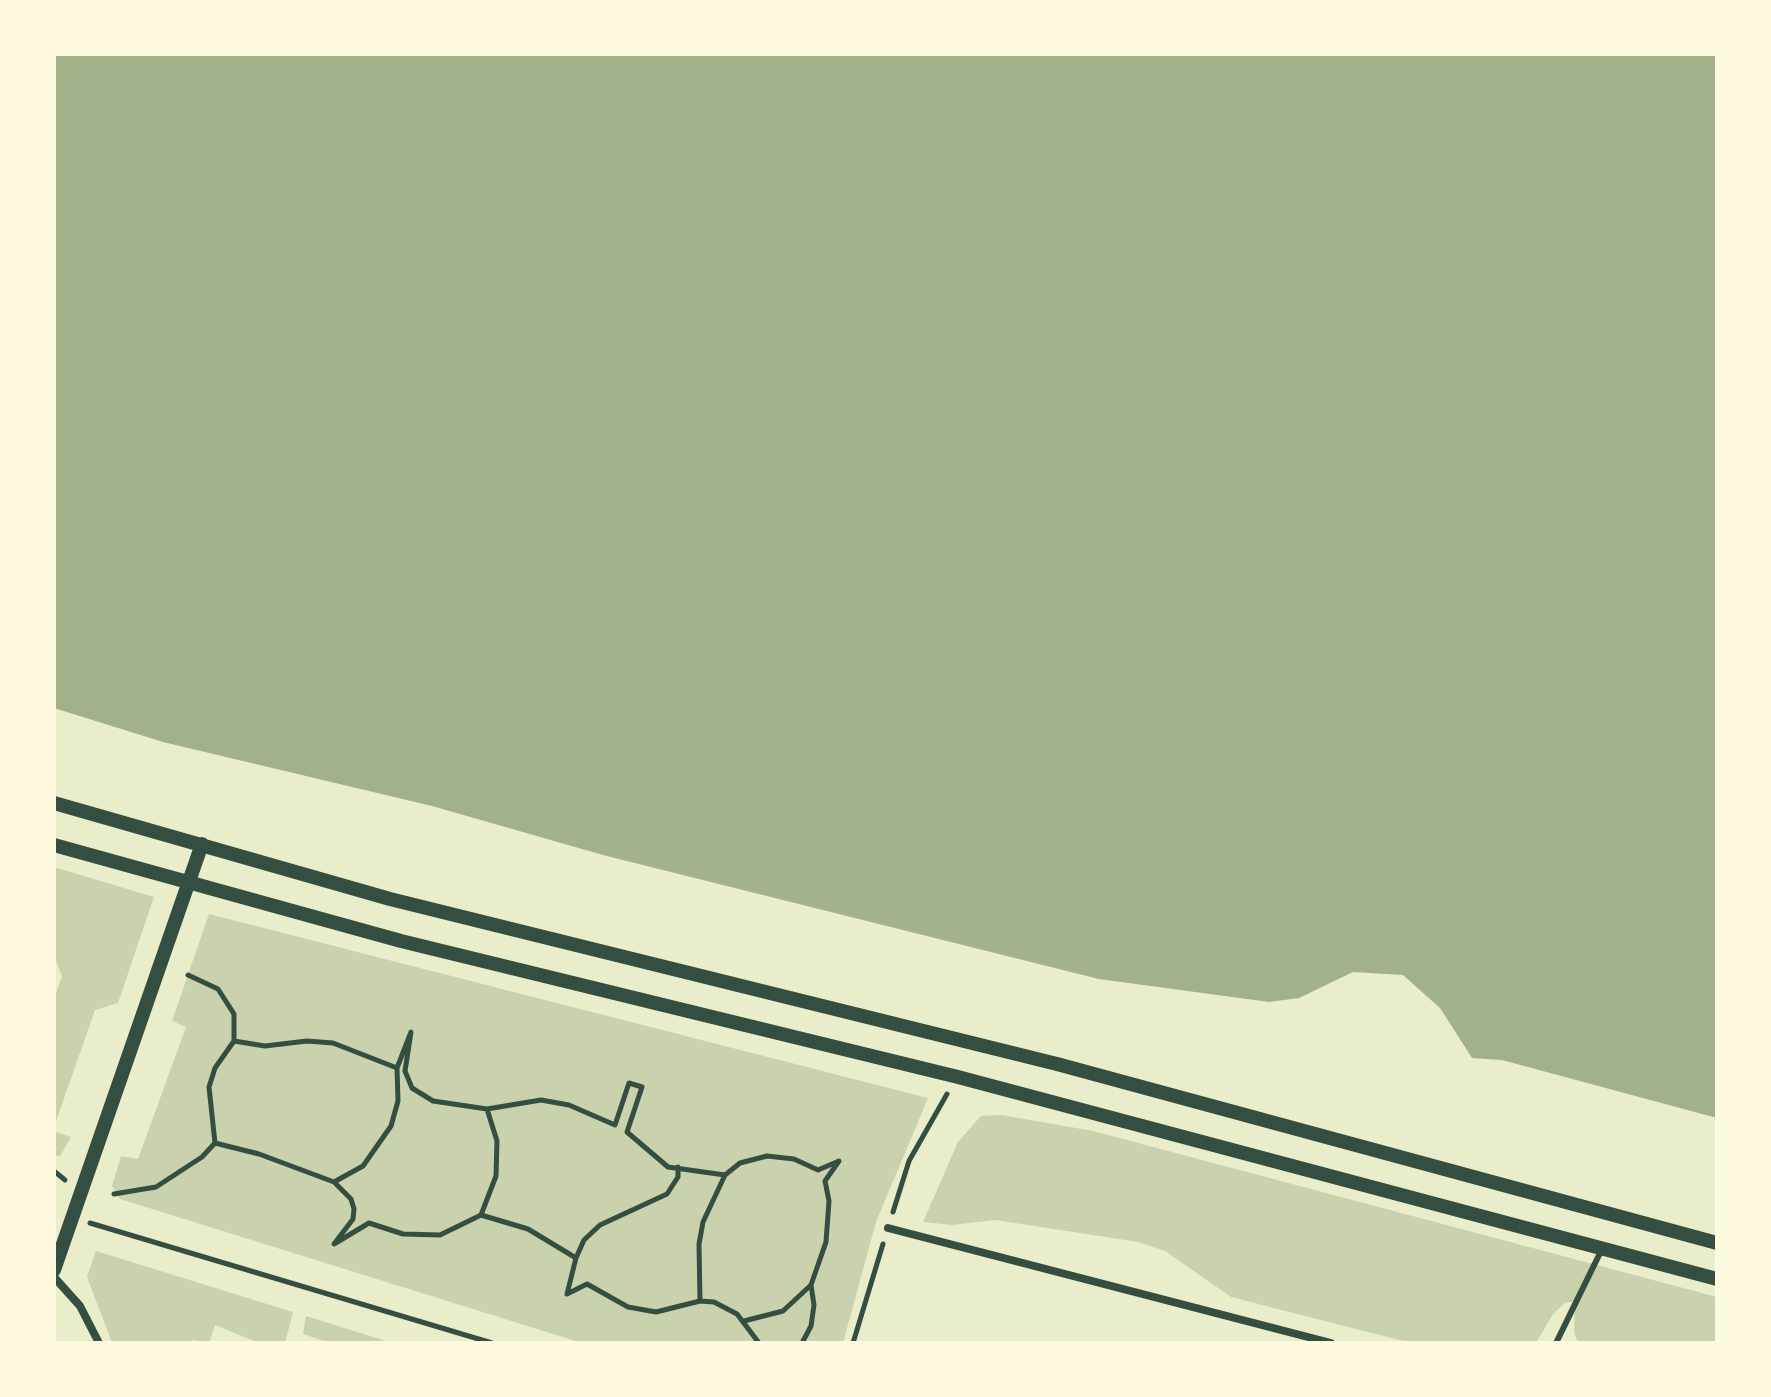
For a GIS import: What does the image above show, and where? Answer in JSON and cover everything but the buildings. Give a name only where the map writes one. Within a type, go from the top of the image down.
[{"type":"street","points":[[54,803],[404,903],[1057,1064],[1717,1243]]},
{"type":"street","points":[[54,1270],[202,844]]},
{"type":"street","points":[[54,845],[573,985],[958,1077],[1717,1279]]},
{"type":"street","points":[[888,1228],[1331,1343]]},
{"type":"street","points":[[54,1277],[80,1306],[99,1343]]},
{"type":"lane","points":[[1556,1343],[1602,1249]]},
{"type":"path","points":[[114,1194],[156,1187],[202,1157],[215,1143],[210,1080],[234,1041],[234,1014],[225,996],[209,982],[188,975]]},
{"type":"path","points":[[334,1182],[363,1166],[391,1126],[398,1101],[397,1068],[411,1032],[405,1071],[412,1088],[433,1101],[487,1109],[541,1100],[569,1105],[615,1125],[629,1083],[642,1087],[627,1132],[668,1167],[725,1175]]},
{"type":"path","points":[[234,1041],[265,1046],[307,1041],[333,1043],[397,1068]]},
{"type":"path","points":[[853,1343],[909,1161],[958,1077]]},
{"type":"path","points":[[481,1215],[496,1176],[497,1141],[487,1109]]},
{"type":"path","points":[[215,1143],[259,1154],[334,1182],[351,1199],[354,1209],[353,1219],[334,1244],[369,1223],[403,1234],[440,1235],[481,1215],[528,1229],[576,1258]]},
{"type":"path","points":[[700,1301],[701,1233],[709,1205],[725,1175],[740,1163],[767,1156],[794,1159],[818,1170],[839,1161],[825,1181],[829,1201],[826,1242],[811,1285],[814,1305],[811,1326],[802,1343]]},
{"type":"path","points":[[678,1167],[678,1177],[667,1194],[600,1225],[584,1240],[567,1294],[587,1284],[628,1307],[656,1312],[700,1301],[721,1304],[744,1321],[759,1343]]},
{"type":"path","points":[[73,1218],[492,1343]]},
{"type":"path","points":[[744,1321],[783,1311],[811,1285]]},
{"type":"shaded area","points":[[54,54],[1717,54],[1717,1118],[1502,1060],[1472,1058],[1440,1008],[1403,975],[1353,972],[1299,998],[1269,1002],[1099,979],[603,855],[432,806],[163,742],[54,708]]},
{"type":"shaded area","points":[[54,867],[154,897],[118,1003],[95,1010],[54,1127],[54,999],[62,976],[54,956]]},
{"type":"shaded area","points":[[209,914],[928,1098],[876,1222],[843,1343],[582,1343],[120,1199],[112,1186],[121,1156],[138,1159],[186,1027],[172,1021]]},
{"type":"shaded area","points":[[1002,1115],[1093,1131],[1717,1297],[1717,1343],[1578,1343],[1574,1333],[1575,1301],[1565,1303],[1553,1314],[1536,1343],[1411,1343],[1231,1297],[1165,1251],[1138,1242],[995,1220],[952,1225],[923,1222],[958,1142],[981,1116]]},
{"type":"shaded area","points":[[54,1131],[71,1137],[60,1156],[54,1156]]},
{"type":"shaded area","points":[[96,1251],[293,1312],[285,1343],[259,1343],[215,1325],[209,1343],[193,1340],[191,1343],[112,1343],[87,1277]]},
{"type":"shaded area","points":[[306,1316],[392,1343],[330,1343],[303,1334]]}]
